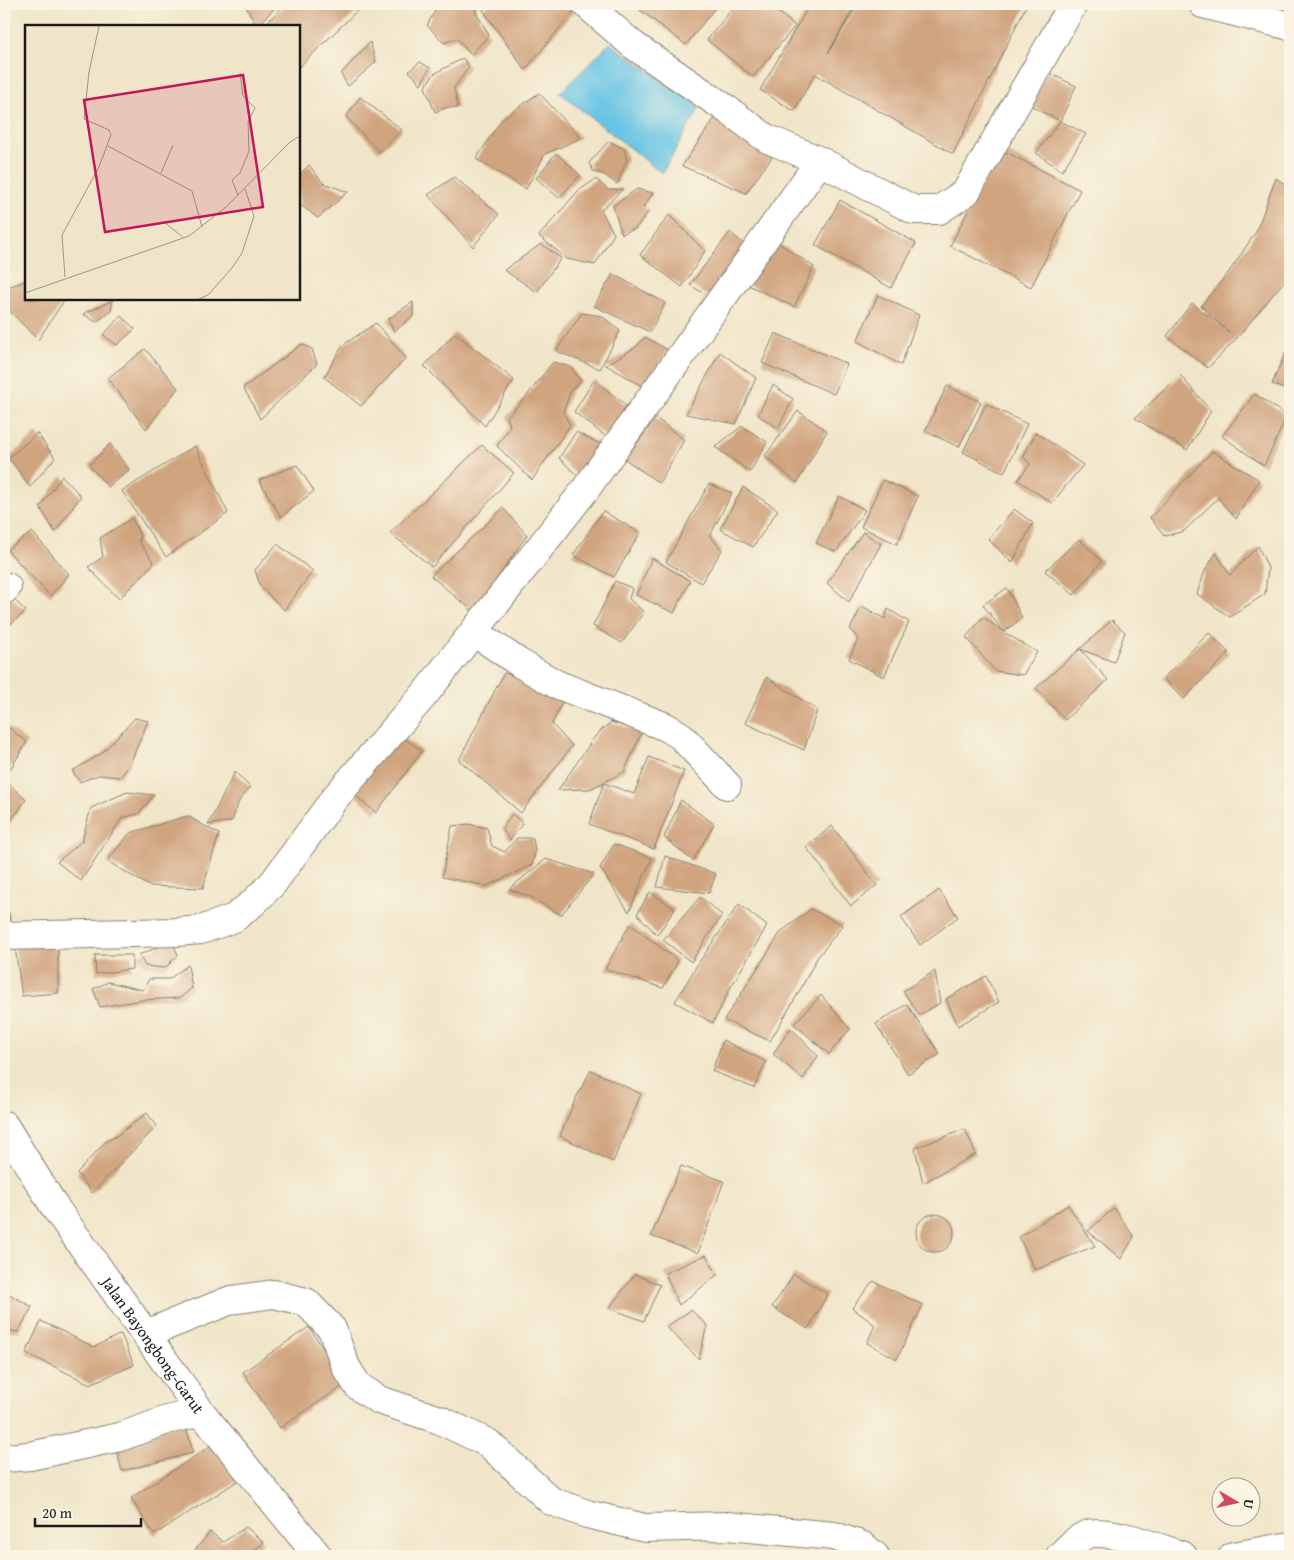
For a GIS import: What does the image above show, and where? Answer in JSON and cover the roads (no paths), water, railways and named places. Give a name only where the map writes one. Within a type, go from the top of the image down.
[{"type":"street","points":[[586,4],[634,45],[766,138],[820,161],[914,210],[939,210],[966,192],[1073,4]]},
{"type":"street","points":[[1203,4],[1290,26]]},
{"type":"street","points":[[4,936],[201,930],[234,918],[253,904],[273,883],[334,799],[424,695],[585,490],[820,161]]},
{"type":"street","points":[[474,632],[520,664],[556,684],[666,727],[681,736],[727,785]]},
{"type":"street","name":"Jalan Bayongbong-Garut","points":[[4,1125],[54,1206],[202,1412],[318,1556]]},
{"type":"street","points":[[146,1334],[230,1300],[274,1294],[306,1302],[332,1329],[346,1367],[358,1386],[380,1400],[440,1420],[488,1443],[551,1501],[587,1514],[645,1528],[727,1526],[834,1536],[863,1546],[875,1556]]},
{"type":"street","points":[[4,1458],[30,1456],[120,1437],[167,1420],[202,1412]]},
{"type":"street","points":[[1060,1556],[1075,1541],[1094,1533],[1127,1538],[1183,1556]]},
{"type":"street","points":[[1233,1556],[1290,1546]]},
{"type":"water","points":[[610,43],[700,107],[662,173],[560,93]]}]
